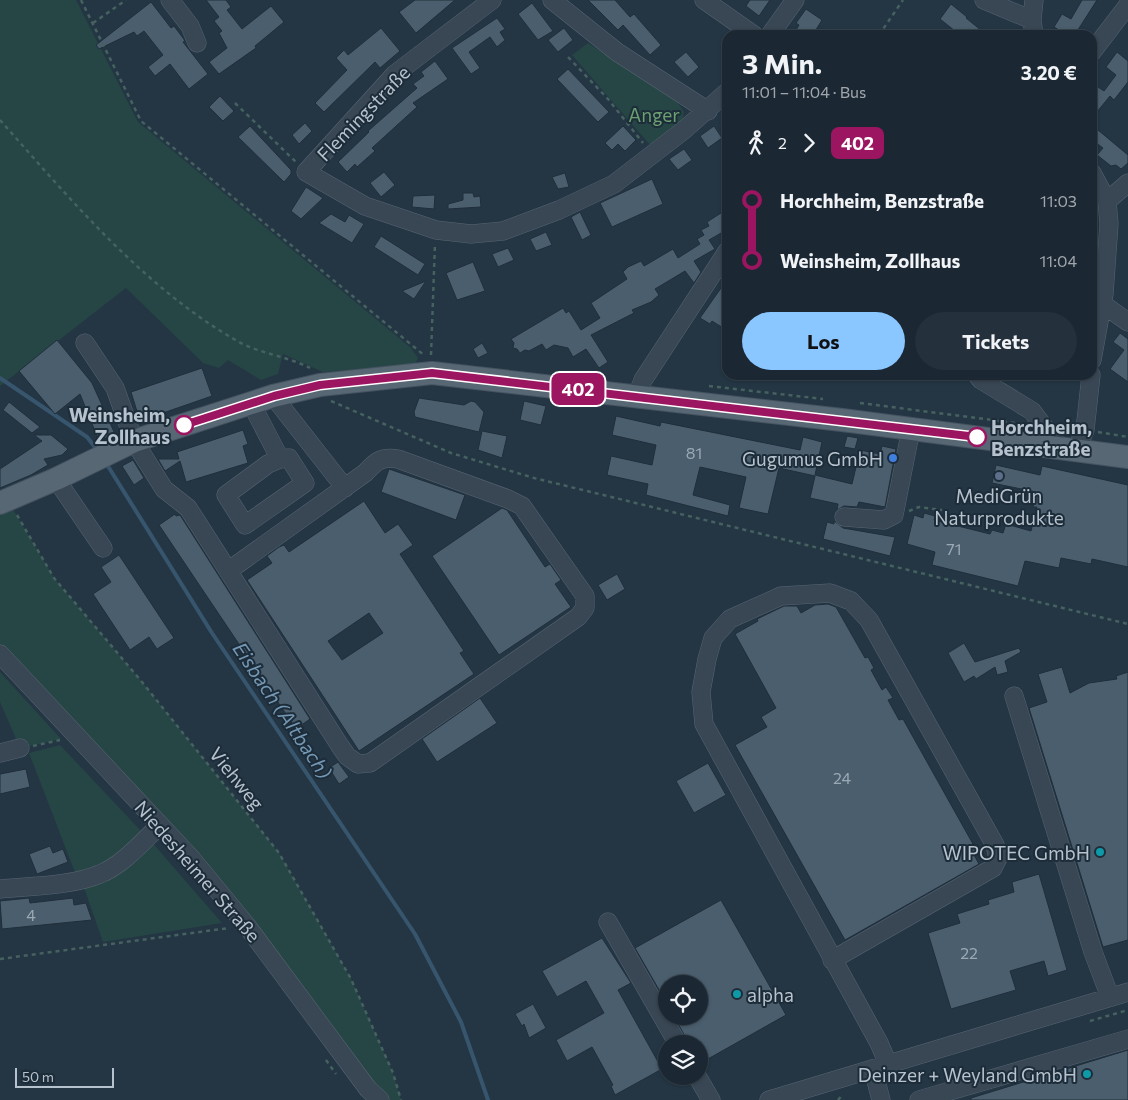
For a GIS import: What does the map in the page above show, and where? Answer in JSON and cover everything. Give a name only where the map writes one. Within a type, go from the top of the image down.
[{"type":"main road","points":[[4,502],[134,441],[274,396],[320,385],[432,373],[1128,456]]},
{"type":"street","points":[[170,0],[190,26],[197,43]]},
{"type":"street","name":"Flemingstraße","points":[[306,172],[395,74],[492,0]]},
{"type":"street","points":[[552,0],[617,52],[708,111]]},
{"type":"street","points":[[704,0],[747,30]]},
{"type":"street","points":[[773,30],[794,0]]},
{"type":"street","points":[[984,0],[1033,27],[1034,0]]},
{"type":"street","points":[[1097,45],[1128,5]]},
{"type":"street","points":[[306,172],[365,206],[436,230],[471,234],[503,231],[559,210],[614,184],[653,156],[708,111],[722,97]]},
{"type":"street","points":[[1097,182],[1107,201],[1109,224],[1097,313]]},
{"type":"street","points":[[1107,201],[1126,187]]},
{"type":"street","points":[[637,396],[642,380],[722,259]]},
{"type":"street","points":[[1099,294],[1128,322]]},
{"type":"street","points":[[84,343],[115,388],[134,441],[164,489],[188,508],[228,571],[340,746],[347,756],[358,764],[370,763],[578,617],[585,608],[585,596],[522,506],[508,498],[398,459],[387,457],[376,461],[365,473],[345,488],[228,571]]},
{"type":"street","points":[[981,380],[1032,410],[1068,449],[1085,430],[1090,380]]},
{"type":"street","points":[[274,396],[345,488]]},
{"type":"street","points":[[251,404],[280,460]]},
{"type":"street","points":[[844,518],[884,520],[894,515],[911,429]]},
{"type":"street","points":[[56,479],[103,548]]},
{"type":"street","points":[[832,960],[993,868],[998,858],[995,846],[869,620],[851,601],[830,593],[781,596],[730,619],[714,638],[707,659],[702,692],[704,724],[832,960],[879,1043],[881,1100]]},
{"type":"street","name":"Niedesheimer Straße","points":[[0,654],[160,825],[247,926],[368,1088],[380,1100]]},
{"type":"street","points":[[1014,696],[1093,952],[1110,997]]},
{"type":"street","points":[[0,753],[20,748]]},
{"type":"street","points":[[0,889],[76,880],[99,874],[118,862],[160,825]]},
{"type":"street","points":[[608,922],[673,1035]]},
{"type":"street","points":[[769,1100],[1128,992]]},
{"type":"street","points":[[919,1100],[1128,1039]]},
{"type":"street","points":[[702,1085],[711,1100]]},
{"type":"path","points":[[81,0],[142,120],[431,361],[436,230]]},
{"type":"path","points":[[93,23],[126,0]]},
{"type":"path","points":[[882,30],[903,0]]},
{"type":"path","points":[[568,57],[608,99],[653,156]]},
{"type":"path","points":[[235,103],[306,172]]},
{"type":"path","points":[[0,120],[133,264],[184,307],[240,343],[296,361],[314,370],[327,400],[451,453],[534,478],[1128,624]]},
{"type":"path","name":"Viehweg","points":[[4,502],[54,578],[142,682],[279,853],[351,979],[393,1074],[401,1100]]},
{"type":"path","points":[[894,515],[904,514],[919,507],[942,510]]},
{"type":"path","points":[[20,748],[61,740],[67,745]]},
{"type":"path","points":[[0,959],[232,927],[226,920]]},
{"type":"path","points":[[321,1052],[337,1075]]},
{"type":"green space","points":[[0,0],[76,0],[138,122],[411,348],[418,358],[415,365],[323,372],[283,354],[278,374],[261,380],[228,360],[219,368],[203,363],[126,288],[0,386]]},
{"type":"green space","name":"Anger","points":[[588,43],[676,100],[684,112],[682,122],[651,146],[572,55]]},
{"type":"green space","points":[[8,501],[54,578],[142,682],[279,853],[351,979],[393,1073],[401,1100],[380,1100],[247,926],[0,654],[0,503]]},
{"type":"green space","points":[[0,672],[61,739],[20,748],[0,702]]},
{"type":"green space","points":[[60,745],[143,833],[112,861],[76,875],[29,753]]},
{"type":"green space","points":[[150,840],[222,923],[103,942],[83,885]]},
{"type":"building","points":[[206,0],[226,0],[231,7],[227,10],[242,29],[271,6],[284,22],[255,46],[256,48],[219,74],[209,62],[227,48],[219,33],[222,31],[214,21],[219,17]]},
{"type":"building","points":[[415,0],[455,0],[416,33],[399,12]]},
{"type":"building","points":[[588,0],[615,0],[630,17],[634,14],[661,45],[650,55],[623,25],[618,30]]},
{"type":"building","points":[[750,0],[770,0],[759,16],[746,6]]},
{"type":"building","points":[[1082,0],[1097,0],[1078,30],[1059,30],[1054,27],[1062,14],[1071,19]]},
{"type":"building","points":[[151,2],[171,28],[174,26],[185,41],[183,42],[208,74],[189,89],[170,64],[155,76],[148,67],[163,55],[144,31],[137,36],[134,32],[99,49],[96,45]]},
{"type":"building","points":[[532,3],[553,31],[538,40],[518,14]]},
{"type":"building","points":[[951,4],[981,30],[954,30],[940,19]]},
{"type":"building","points":[[806,9],[822,20],[816,30],[796,30],[799,25],[796,23]]},
{"type":"building","points":[[497,18],[505,29],[500,32],[505,40],[497,47],[490,37],[469,52],[480,68],[471,74],[452,48]]},
{"type":"building","points":[[381,28],[400,51],[380,68],[375,62],[324,112],[315,103],[347,70],[336,58],[344,50],[348,55]]},
{"type":"building","points":[[564,28],[573,40],[558,52],[548,40]]},
{"type":"building","points":[[686,52],[699,67],[688,77],[674,62]]},
{"type":"building","points":[[1117,52],[1128,61],[1128,82],[1114,100],[1110,96],[1097,112],[1097,86],[1104,91],[1116,75],[1106,67]]},
{"type":"building","points":[[435,61],[448,79],[413,103],[417,107],[372,148],[375,151],[357,167],[355,164],[347,172],[338,162],[368,131],[417,88],[413,84],[424,76],[421,72]]},
{"type":"building","points":[[568,69],[609,112],[598,122],[557,79]]},
{"type":"building","points":[[220,96],[234,111],[223,121],[209,107]]},
{"type":"building","points":[[305,123],[312,131],[299,144],[292,135]]},
{"type":"building","points":[[250,126],[291,170],[291,174],[284,182],[238,137]]},
{"type":"building","points":[[623,126],[636,140],[625,151],[618,144],[612,150],[605,143]]},
{"type":"building","points":[[714,126],[722,138],[708,148],[700,136]]},
{"type":"building","points":[[1097,129],[1128,155],[1128,163],[1121,169],[1116,165],[1111,166],[1097,155],[1103,148],[1097,144]]},
{"type":"building","points":[[684,149],[692,160],[678,170],[669,159]]},
{"type":"building","points":[[384,172],[395,185],[381,197],[370,183]]},
{"type":"building","points":[[565,173],[569,187],[558,189],[552,177]]},
{"type":"building","points":[[652,179],[663,204],[612,227],[600,203]]},
{"type":"building","points":[[306,187],[323,198],[301,219],[291,211]]},
{"type":"building","points":[[463,193],[473,193],[474,197],[480,196],[481,207],[448,209],[448,204],[463,200]]},
{"type":"building","points":[[435,195],[434,209],[412,207],[413,196]]},
{"type":"building","points":[[580,212],[591,235],[582,240],[571,217]]},
{"type":"building","points":[[721,213],[722,232],[709,240],[715,249],[694,261],[701,272],[694,283],[685,271],[655,289],[659,295],[651,302],[632,310],[634,313],[591,335],[608,362],[599,368],[586,349],[573,357],[568,348],[554,345],[546,350],[542,344],[529,351],[525,350],[520,353],[517,349],[513,348],[514,343],[511,339],[563,308],[566,313],[569,311],[581,330],[600,318],[591,303],[627,279],[623,272],[628,267],[641,261],[644,266],[673,249],[678,258],[700,244],[697,239],[704,235],[701,230],[709,226],[707,222]]},
{"type":"building","points":[[331,214],[345,222],[349,215],[364,224],[352,243],[319,223]]},
{"type":"building","points":[[546,232],[552,245],[536,251],[530,239]]},
{"type":"building","points":[[381,236],[425,264],[418,275],[374,247]]},
{"type":"building","points":[[508,248],[514,260],[498,267],[492,254]]},
{"type":"building","points":[[473,262],[485,291],[457,300],[446,273]]},
{"type":"building","points":[[426,281],[414,299],[402,291]]},
{"type":"building","points":[[722,287],[722,327],[712,321],[710,324],[700,318]]},
{"type":"building","points":[[1120,333],[1128,339],[1128,382],[1110,369],[1124,350],[1113,342]]},
{"type":"building","points":[[57,340],[92,383],[115,434],[99,441],[80,394],[55,414],[19,371]]},
{"type":"building","points":[[482,343],[488,353],[478,358],[473,349]]},
{"type":"building","points":[[202,368],[212,396],[140,421],[131,392]]},
{"type":"building","points":[[419,398],[464,405],[471,401],[475,402],[484,412],[479,432],[415,417],[414,412]]},
{"type":"building","points":[[524,401],[546,406],[541,425],[520,420]]},
{"type":"building","points":[[9,402],[40,427],[32,433],[3,410]]},
{"type":"building","points":[[616,416],[660,426],[661,422],[800,450],[803,437],[822,442],[815,475],[852,484],[860,450],[880,454],[882,446],[896,449],[885,507],[859,502],[857,507],[844,506],[837,510],[838,504],[810,498],[815,476],[779,468],[768,514],[739,508],[746,477],[700,467],[693,495],[730,505],[728,516],[646,495],[648,484],[607,475],[611,456],[652,465],[656,445],[612,435]]},
{"type":"building","points":[[243,430],[248,444],[243,446],[248,463],[186,482],[180,461],[165,471],[158,459],[179,459],[177,452]]},
{"type":"building","points":[[482,431],[507,436],[502,458],[478,450]]},
{"type":"building","points":[[34,435],[51,435],[68,449],[62,455],[44,459],[48,465],[31,475],[0,488],[0,469],[42,441]]},
{"type":"building","points":[[847,436],[858,438],[855,449],[844,447]]},
{"type":"building","points":[[133,460],[144,478],[134,485],[122,466]]},
{"type":"building","points":[[996,465],[1040,475],[1042,466],[1128,485],[1128,567],[1092,559],[1091,564],[1061,558],[1059,568],[1025,561],[1018,586],[932,565],[935,552],[907,544],[914,515],[923,518],[924,513],[935,516],[934,520],[990,534],[992,530],[1003,533],[1006,524],[1031,531],[1037,507],[1033,507],[1036,492],[992,483]]},
{"type":"building","points":[[389,469],[465,495],[456,520],[381,492]]},
{"type":"building","points":[[364,501],[385,533],[398,524],[413,545],[400,554],[464,651],[460,653],[474,674],[359,751],[247,580],[272,563],[267,556],[279,547],[284,545],[289,552]],"holes":[[[369,613],[383,633],[342,660],[328,641]]]},
{"type":"building","points":[[502,508],[507,510],[545,567],[550,564],[561,580],[555,584],[571,607],[499,655],[432,556]]},
{"type":"building","points":[[175,514],[176,516],[180,515],[310,719],[296,729],[159,525]]},
{"type":"building","points":[[834,521],[843,528],[895,537],[890,556],[823,539],[827,522],[834,524]]},
{"type":"building","points":[[119,555],[174,638],[157,649],[149,637],[130,650],[93,594],[111,582],[101,567]]},
{"type":"building","points":[[617,574],[625,589],[607,600],[598,585]]},
{"type":"building","points":[[828,604],[836,607],[865,658],[868,657],[874,668],[871,670],[882,690],[886,687],[893,698],[888,700],[899,720],[903,719],[978,853],[974,855],[979,864],[845,940],[735,745],[767,727],[761,717],[776,708],[735,634],[758,621],[757,619],[784,606],[797,606],[801,613],[815,605]]},
{"type":"building","points":[[964,643],[975,662],[1019,648],[1021,652],[1005,661],[1008,672],[997,675],[995,667],[976,679],[974,676],[964,682],[948,653]]},
{"type":"building","name":"WIPOTEC GmbH","points":[[1062,667],[1070,693],[1089,683],[1117,679],[1116,676],[1128,672],[1128,940],[1103,947],[1029,708],[1047,702],[1038,674]]},
{"type":"building","points":[[480,698],[497,723],[437,762],[422,739]]},
{"type":"building","points":[[338,762],[349,777],[339,784],[329,768]]},
{"type":"building","points":[[708,763],[726,795],[694,813],[676,781]]},
{"type":"building","points":[[26,769],[30,787],[0,794],[0,774]]},
{"type":"building","points":[[50,846],[53,853],[63,849],[68,862],[37,874],[29,854]]},
{"type":"building","points":[[1039,874],[1067,970],[1048,976],[1044,961],[1010,971],[1016,990],[951,1009],[928,933],[960,923],[957,914],[989,904],[988,900],[1014,892],[1012,882]]},
{"type":"building","points":[[29,898],[30,903],[73,898],[74,905],[86,903],[92,920],[2,929],[0,901]]},
{"type":"building","name":"alpha","points":[[721,900],[786,1015],[708,1059],[708,1035],[684,1035],[679,1025],[708,1025],[708,975],[658,975],[658,988],[635,948]]},
{"type":"building","points":[[602,938],[631,983],[618,990],[658,1062],[658,1071],[615,1095],[611,1086],[613,1085],[592,1047],[567,1061],[556,1040],[604,1013],[586,981],[557,997],[542,971]]},
{"type":"building","points":[[533,1004],[546,1028],[529,1038],[524,1024],[522,1026],[515,1014]]},
{"type":"building","name":"Deinzer + Weyland GmbH","points":[[1128,1050],[1128,1100],[971,1100],[971,1098]]},
{"type":"waterway","name":"Eisbach (Altbach)","points":[[0,378],[87,437],[98,451]]},
{"type":"waterway","name":"Eisbach (Altbach)","points":[[106,463],[212,633],[415,934],[461,1022],[488,1100]]},
{"type":"bus line","name":"402","points":[[184,425],[274,396],[320,385],[432,373],[977,437]]},
{"type":"place","name":"Weinsheim, Zollhaus","points":[[184,425]]},
{"type":"place","name":"Horchheim, Benzstraße","points":[[977,437]]},
{"type":"place","name":"Gugumus GmbH","points":[[893,458]]},
{"type":"place","name":"MediGrün Naturprodukte","points":[[999,476]]},
{"type":"place","name":"WIPOTEC GmbH","points":[[1100,852]]},
{"type":"place","name":"alpha","points":[[737,994]]},
{"type":"place","name":"Deinzer + Weyland GmbH","points":[[1087,1074]]}]
